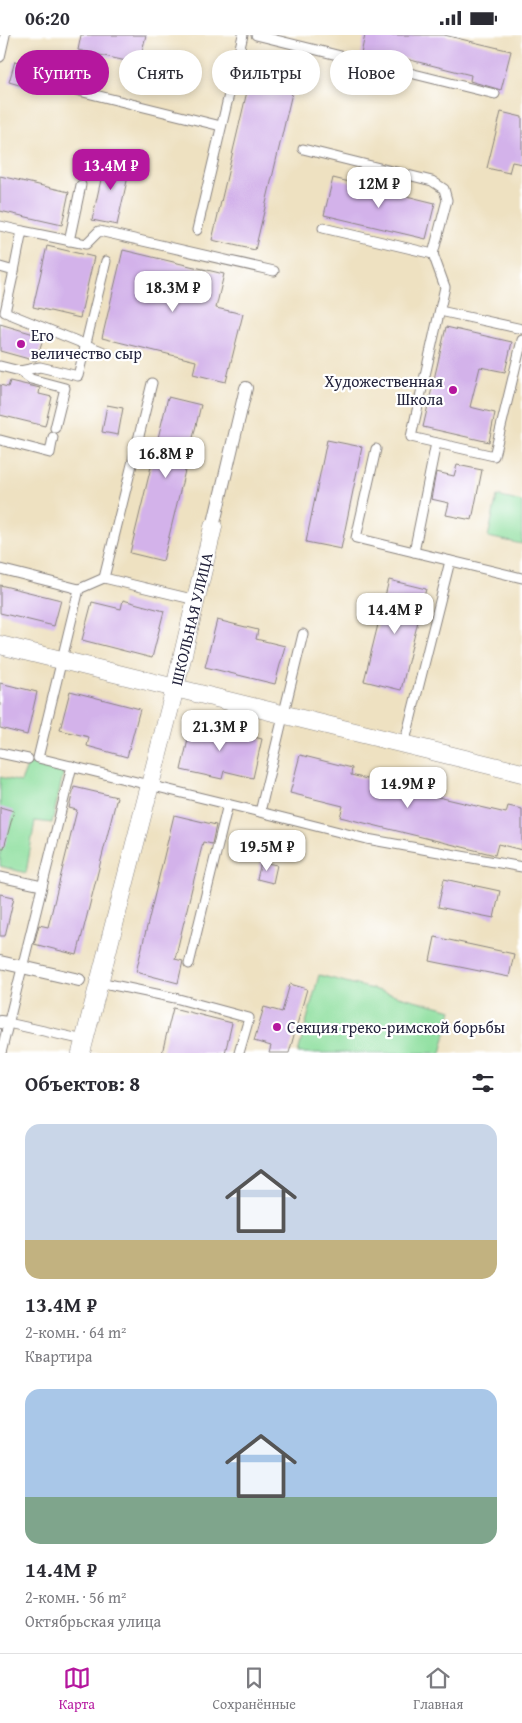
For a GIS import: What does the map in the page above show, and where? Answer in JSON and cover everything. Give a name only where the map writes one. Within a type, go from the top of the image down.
[{"type":"street","name":"ШКОЛЬНАЯ УЛИЦА","points":[[83,1047],[174,688],[246,388]]},
{"type":"street","points":[[0,645],[522,773]]},
{"type":"street","points":[[0,962],[78,980]]},
{"type":"lane","points":[[0,57],[5,35]]},
{"type":"lane","points":[[196,230],[243,35]]},
{"type":"lane","points":[[256,35],[495,94]]},
{"type":"lane","points":[[95,95],[221,126]]},
{"type":"lane","points":[[303,149],[432,181],[444,189],[447,200],[433,254],[445,287],[411,437],[494,456],[522,340]]},
{"type":"lane","points":[[69,241],[81,185]]},
{"type":"lane","points":[[0,226],[86,244],[98,231],[274,271]]},
{"type":"lane","points":[[323,228],[433,254]]},
{"type":"lane","points":[[22,231],[5,313],[109,354]]},
{"type":"lane","points":[[20,371],[40,367],[78,376],[106,261]]},
{"type":"lane","points":[[0,267],[14,271]]},
{"type":"lane","points":[[440,311],[522,329]]},
{"type":"lane","points":[[0,366],[20,371],[31,379],[65,388],[50,453],[0,440]]},
{"type":"lane","points":[[104,578],[152,383]]},
{"type":"lane","points":[[414,552],[436,443]]},
{"type":"lane","points":[[376,449],[356,539],[522,578]]},
{"type":"lane","points":[[404,745],[450,561]]},
{"type":"lane","points":[[0,569],[79,589],[104,578],[196,599]]},
{"type":"lane","points":[[79,589],[38,758],[366,839],[522,867]]},
{"type":"lane","points":[[260,812],[303,635]]},
{"type":"lane","points":[[0,753],[28,759]]},
{"type":"lane","points":[[1,1053],[4,1023],[22,967],[72,766]]},
{"type":"lane","points":[[188,964],[228,804]]},
{"type":"lane","points":[[0,877],[42,886]]},
{"type":"lane","points":[[99,982],[175,998],[249,1018],[239,1053]]},
{"type":"lane","points":[[4,1023],[83,1047]]},
{"type":"green space","points":[[497,496],[522,502],[522,544],[488,537]]},
{"type":"green space","points":[[37,763],[64,770],[52,823],[35,821],[26,873],[0,866],[0,777],[21,782],[28,764]]},
{"type":"green space","points":[[319,975],[452,1010],[441,1053],[298,1053]]},
{"type":"building","points":[[81,35],[146,35],[142,50],[119,50],[119,59],[109,57],[109,50],[78,50]]},
{"type":"building","points":[[365,35],[444,35],[511,51],[501,90],[470,81],[471,75],[413,61],[413,50],[362,50]]},
{"type":"building","points":[[15,61],[15,84],[9,82]]},
{"type":"building","points":[[246,95],[292,95],[255,250],[212,240]]},
{"type":"building","points":[[501,112],[522,117],[522,164],[512,162],[509,173],[487,168]]},
{"type":"building","points":[[106,157],[131,163],[117,225],[92,220]]},
{"type":"building","points":[[0,176],[69,192],[62,225],[0,211]]},
{"type":"building","points":[[333,178],[435,203],[426,239],[324,215]]},
{"type":"building","points":[[47,246],[94,257],[80,318],[33,307]]},
{"type":"building","points":[[123,250],[224,274],[216,308],[243,314],[226,382],[193,374],[196,361],[102,338]]},
{"type":"building","name":"Его величество сыр","points":[[0,324],[44,337],[36,361],[0,351]]},
{"type":"building","name":"Художественная Школа","points":[[446,327],[512,342],[505,372],[480,367],[470,407],[495,413],[489,442],[423,427]]},
{"type":"building","points":[[10,381],[40,388],[39,394],[52,397],[45,426],[0,415],[0,385],[8,387]]},
{"type":"building","points":[[168,397],[201,405],[163,561],[130,553]]},
{"type":"building","points":[[107,405],[123,408],[118,435],[102,432]]},
{"type":"building","points":[[327,440],[362,447],[341,549],[306,542]]},
{"type":"building","points":[[457,465],[482,470],[472,520],[446,515],[449,503],[431,499],[436,472],[454,476]]},
{"type":"building","points":[[389,580],[426,589],[401,690],[364,681]]},
{"type":"building","points":[[0,585],[61,600],[54,626],[0,613]]},
{"type":"building","points":[[123,600],[164,611],[152,658],[82,640],[92,602],[121,609]]},
{"type":"building","points":[[217,620],[258,630],[256,639],[285,646],[275,684],[205,667]]},
{"type":"building","points":[[0,683],[37,692],[27,735],[0,728]]},
{"type":"building","points":[[70,691],[140,709],[127,757],[87,746],[89,737],[60,730]]},
{"type":"building","points":[[192,722],[262,739],[253,778],[224,771],[222,779],[181,770]]},
{"type":"building","points":[[300,755],[352,768],[351,775],[434,796],[506,813],[508,806],[522,809],[522,850],[498,844],[495,855],[340,817],[343,806],[290,793]]},
{"type":"building","points":[[74,787],[117,797],[77,955],[34,944],[39,925],[48,927],[77,810],[69,808]]},
{"type":"building","points":[[0,807],[14,811],[4,848],[0,848]]},
{"type":"building","points":[[174,815],[216,825],[212,844],[203,842],[175,959],[183,961],[178,983],[136,972]]},
{"type":"building","points":[[261,862],[277,865],[273,883],[257,879]]},
{"type":"building","points":[[444,879],[500,891],[494,918],[438,907]]},
{"type":"building","points":[[0,894],[14,897],[5,936],[0,936]]},
{"type":"building","points":[[435,937],[514,954],[509,977],[430,961]]},
{"type":"building","name":"Секция греко-римской борьбы","points":[[290,984],[307,989],[289,1053],[269,1053],[271,1046],[254,1041],[264,1007],[282,1012]]},
{"type":"building","points":[[173,1008],[232,1023],[225,1053],[162,1053]]},
{"type":"place","name":"Его величество сыр","points":[[21,344]]},
{"type":"place","name":"Художественная Школа","points":[[453,390]]},
{"type":"place","name":"Секция греко-римской борьбы","points":[[277,1027]]}]
